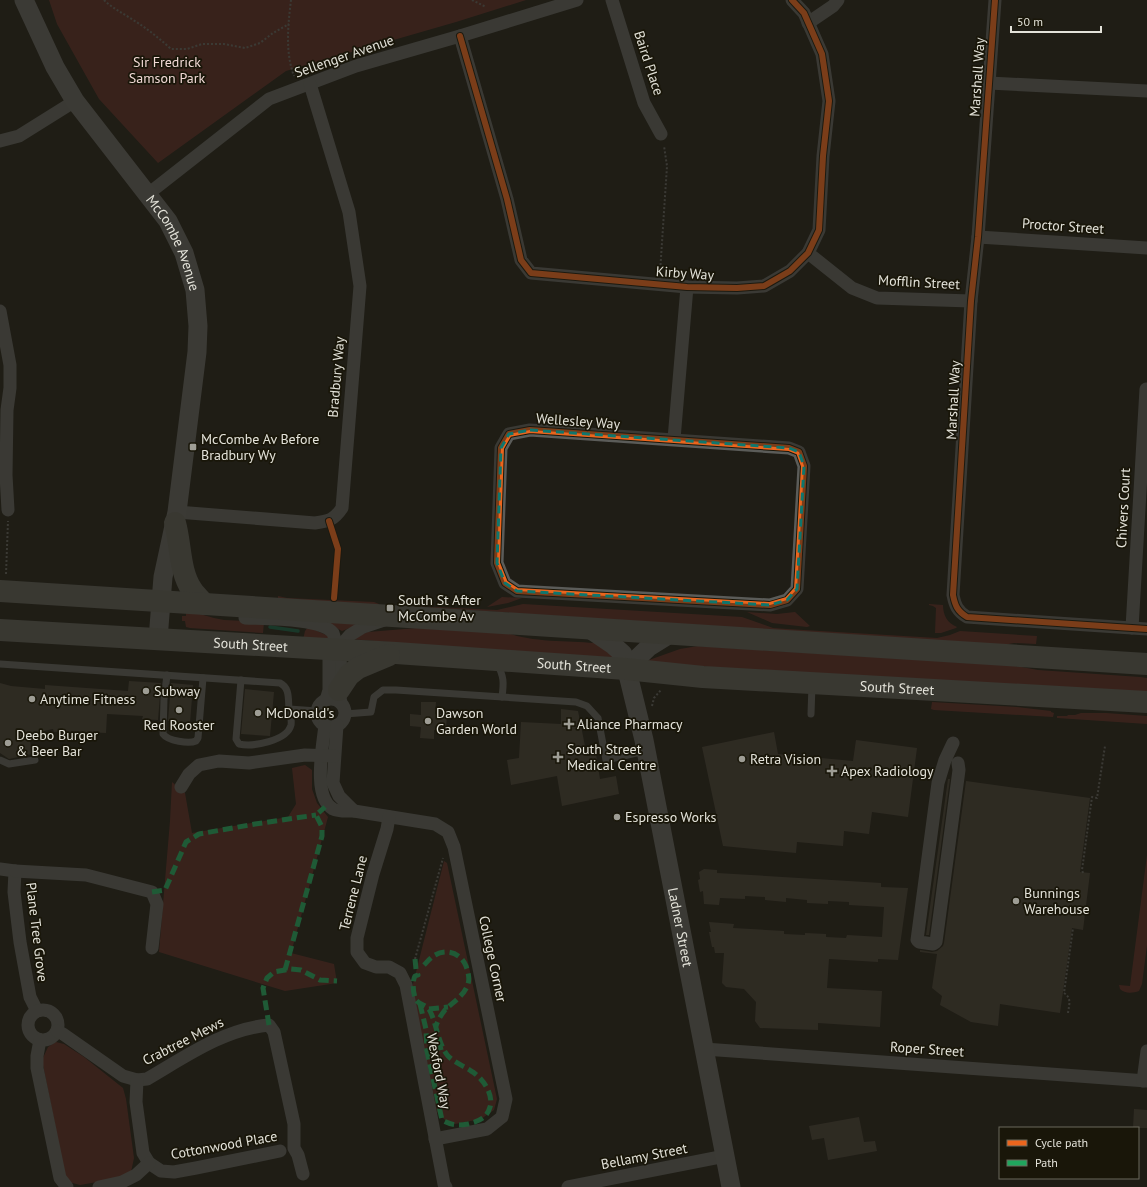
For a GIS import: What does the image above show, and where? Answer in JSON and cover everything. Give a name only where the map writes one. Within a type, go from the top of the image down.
[{"type":"highway","points":[[176,518],[183,566],[191,589],[204,604]]},
{"type":"highway","points":[[2,591],[1146,665]]},
{"type":"highway","name":"South Street","points":[[0,630],[396,653],[626,669],[703,677],[1147,702]]},
{"type":"highway","points":[[337,702],[349,675],[358,668],[396,653]]},
{"type":"street","name":"McCombe Avenue","points":[[24,0],[55,67],[75,101],[168,220],[184,253],[195,290],[198,310],[197,352],[176,518],[163,577],[167,602],[164,640]]},
{"type":"street","name":"Sellenger Avenue","points":[[148,194],[269,99],[356,66],[577,0]]},
{"type":"street","name":"Baird Place","points":[[612,0],[644,103],[662,134]]},
{"type":"street","name":"Kirby Way","points":[[460,36],[507,199],[521,260],[531,273],[659,284],[687,288],[737,288],[764,286],[790,271],[808,253],[819,230],[823,156],[829,101],[822,54],[804,13],[792,0]]},
{"type":"street","points":[[808,23],[833,6],[838,0]]},
{"type":"street","name":"Marshall Way","points":[[995,0],[978,237],[971,300],[953,595],[954,603],[957,609],[967,617],[1147,629]]},
{"type":"street","name":"Marshall Way","points":[[989,82],[1147,91]]},
{"type":"street","name":"Bradbury Way","points":[[176,518],[315,523],[329,521],[337,515],[342,508],[360,286],[349,212],[304,86]]},
{"type":"street","points":[[0,141],[19,136],[75,101]]},
{"type":"street","name":"Proctor Street","points":[[978,237],[1147,248]]},
{"type":"street","name":"Mofflin Street","points":[[808,253],[852,288],[877,298],[971,300]]},
{"type":"street","points":[[674,440],[687,288]]},
{"type":"street","points":[[0,311],[10,365],[10,388],[4,409],[8,510]]},
{"type":"street","name":"Chivers Court","points":[[1132,628],[1146,389]]},
{"type":"street","name":"Wellesley Way","points":[[530,430],[674,440],[789,448],[799,452],[804,466],[797,589],[786,600],[770,605],[525,591],[517,590],[505,583],[497,563],[501,448],[509,434],[530,430]]},
{"type":"street","points":[[204,604],[238,616],[301,621],[330,631],[333,634],[341,661],[337,702],[340,723],[331,725],[319,719],[317,711],[322,703],[337,702]]},
{"type":"street","points":[[337,650],[350,635],[362,627],[387,619],[422,617]]},
{"type":"street","name":"Ladner Street","points":[[588,628],[613,644],[623,654],[646,750],[731,1187]]},
{"type":"street","points":[[626,669],[649,647],[670,634]]},
{"type":"street","name":"College Corner","points":[[331,725],[328,756],[333,783],[341,800],[354,811],[435,824],[448,832],[454,847],[506,1099],[502,1117],[487,1129],[435,1139]]},
{"type":"street","points":[[952,742],[944,760],[938,783],[917,940],[919,942],[934,944],[936,942],[958,773],[958,763]]},
{"type":"street","points":[[181,787],[199,764],[219,761],[249,763],[305,755],[328,756]]},
{"type":"street","name":"Terrene Lane","points":[[389,817],[387,829],[372,874],[357,938],[357,952],[365,963],[376,967],[389,967],[400,973]]},
{"type":"street","name":"Plane Tree Grove","points":[[0,869],[15,871],[14,892],[20,942],[30,997],[37,1011]]},
{"type":"street","points":[[15,871],[86,875],[152,892],[157,904],[152,948]]},
{"type":"street","name":"Wexford Way","points":[[400,973],[406,985],[435,1139],[444,1184],[446,1187]]},
{"type":"street","points":[[46,1009],[55,1014],[59,1022],[58,1031],[50,1039],[40,1040],[35,1038],[30,1033],[28,1020],[31,1015],[37,1011],[46,1009]]},
{"type":"street","name":"Crabtree Mews","points":[[136,1080],[147,1079],[215,1040],[252,1026],[269,1025],[274,1032],[287,1093]]},
{"type":"street","points":[[58,1031],[123,1076],[136,1080],[136,1102],[143,1153],[149,1163],[136,1175],[122,1182],[99,1187]]},
{"type":"street","points":[[40,1040],[36,1056],[37,1068],[60,1178],[68,1187]]},
{"type":"street","name":"Roper Street","points":[[704,1049],[1145,1081]]},
{"type":"street","points":[[1145,1081],[1147,1051]]},
{"type":"street","name":"Cottonwood Place","points":[[287,1093],[294,1124],[294,1148],[298,1155],[304,1174]]},
{"type":"street","name":"Cottonwood Place","points":[[149,1163],[161,1170],[174,1172],[280,1151]]},
{"type":"street","name":"Bellamy Street","points":[[568,1187],[725,1156]]},
{"type":"lane","points":[[495,660],[502,673],[504,681],[502,697]]},
{"type":"lane","points":[[0,664],[241,680],[280,683],[287,689],[291,724],[286,734],[276,740],[245,745],[239,744],[236,739],[241,680]]},
{"type":"lane","points":[[167,675],[164,699],[163,734],[171,740],[192,743],[198,738],[204,678]]},
{"type":"lane","points":[[811,714],[812,683]]},
{"type":"lane","points":[[337,702],[371,712],[374,697],[383,690],[576,702],[587,706],[598,718],[606,760],[646,750]]},
{"type":"lane","points":[[289,709],[317,711]]},
{"type":"lane","points":[[0,760],[9,764],[35,760]]},
{"type":"lane","name":"Cottonwood Place","points":[[280,1151],[294,1148]]},
{"type":"path","points":[[104,0],[112,8],[130,17],[154,33],[171,49],[187,49],[202,44],[224,44],[245,48],[260,43],[272,33],[288,24]]},
{"type":"path","points":[[291,0],[288,24],[289,52],[292,72],[304,86]]},
{"type":"path","points":[[472,0],[486,7]]},
{"type":"path","points":[[659,284],[667,166],[662,134]]},
{"type":"path","points":[[2,591],[9,532],[8,510]]},
{"type":"path","points":[[651,708],[654,698],[662,689]]},
{"type":"path","points":[[1083,872],[1082,870],[1092,797],[1097,798],[1105,746]]},
{"type":"path","points":[[415,959],[444,855]]},
{"type":"path","points":[[1068,1013],[1070,999],[1064,993],[1073,928]]},
{"type":"highlighted area","points":[[530,430],[789,448],[799,452],[804,466],[797,589],[787,600],[770,605],[517,591],[505,583],[497,563],[501,448],[509,434]]},
{"type":"green space","name":"Sir Fredrick Samson Park","points":[[49,0],[526,0],[456,22],[286,71],[158,163],[99,99],[57,24]]},
{"type":"green space","points":[[278,596],[287,598],[374,602],[379,604],[379,609],[278,598]]},
{"type":"green space","points":[[502,597],[522,598],[508,603],[487,607]]},
{"type":"green space","points":[[523,604],[742,617],[773,628],[787,629],[937,638],[960,631],[1037,636],[1036,644],[1014,643],[998,646],[394,605],[497,610]]},
{"type":"green space","points":[[929,604],[943,605],[946,618],[957,627],[941,633],[935,633],[936,608]]},
{"type":"green space","points":[[747,612],[777,614],[795,612],[810,626],[807,627],[772,623]]},
{"type":"green space","points":[[186,613],[200,614],[224,620],[264,622],[263,633],[186,627],[185,621],[182,621],[182,616],[186,616]]},
{"type":"green space","points":[[320,619],[360,624],[342,631]]},
{"type":"green space","points":[[308,627],[333,638],[303,640],[305,631]]},
{"type":"green space","points":[[417,628],[508,633],[538,640],[594,643],[598,644],[617,660],[350,639],[368,632]]},
{"type":"green space","points":[[698,646],[1010,665],[1038,670],[1140,677],[1147,678],[1147,695],[648,663],[649,660],[680,649]]},
{"type":"green space","points":[[932,702],[1017,707],[1051,711],[1054,713],[1053,717],[934,710],[931,709]]},
{"type":"green space","points":[[1081,713],[1147,716],[1147,724],[1057,718],[1057,716],[1075,715]]},
{"type":"green space","points":[[305,765],[312,770],[312,789],[317,803],[328,817],[291,953],[334,964],[337,983],[285,991],[159,952],[172,782],[185,793],[192,833],[288,817],[296,804],[292,768]]},
{"type":"green space","points":[[1147,855],[1147,945],[1142,984],[1139,991],[1132,993],[1122,991],[1119,985],[1130,986]]},
{"type":"green space","points":[[444,861],[447,863],[497,1099],[494,1110],[481,1119],[455,1124],[446,1121],[437,1112],[412,988]]},
{"type":"green space","points":[[56,1042],[64,1044],[84,1057],[123,1088],[126,1099],[134,1158],[131,1172],[120,1178],[80,1185],[69,1182],[65,1175],[42,1060],[48,1047]]},
{"type":"building","points":[[129,681],[161,683],[158,720],[142,719],[143,716],[107,714],[106,733],[88,732],[88,737],[64,741],[62,731],[54,732],[53,729],[29,734],[32,754],[9,759],[0,753],[0,683],[11,686],[45,689],[45,685],[128,691]]},
{"type":"building","name":"Red Rooster","points":[[171,683],[193,685],[190,723],[168,721]]},
{"type":"building","name":"McDonald's","points":[[245,689],[274,692],[270,736],[241,734]]},
{"type":"building","name":"Dawson Garden World","points":[[421,702],[436,702],[435,714],[447,714],[446,730],[434,730],[434,739],[420,738],[421,727],[410,726],[410,714],[421,715]]},
{"type":"building","name":"South Street Medical Centre","points":[[561,709],[578,711],[587,756],[596,754],[600,779],[616,776],[619,794],[562,806],[557,776],[511,785],[507,760],[519,758],[521,722],[561,724]]},
{"type":"building","points":[[774,732],[778,754],[853,761],[856,740],[917,748],[908,817],[872,812],[869,834],[844,831],[843,846],[797,842],[796,853],[723,846],[702,747]]},
{"type":"building","points":[[948,779],[950,779],[929,935],[926,935]]},
{"type":"building","name":"Bunnings Warehouse","points":[[966,781],[1090,798],[1080,872],[1090,873],[1083,930],[1072,928],[1060,1013],[1000,1004],[998,1026],[971,1022],[940,1005],[942,996],[932,988],[937,954],[920,952],[920,950],[932,952],[937,951],[943,946],[944,943]]},
{"type":"building","points":[[704,869],[717,870],[717,873],[881,883],[881,887],[908,888],[898,960],[878,959],[878,962],[829,959],[827,988],[882,991],[880,1027],[818,1023],[818,1030],[760,1028],[755,1021],[756,1002],[744,989],[726,987],[722,983],[724,953],[715,953],[714,947],[712,947],[709,922],[734,924],[733,928],[784,931],[784,934],[826,934],[826,937],[846,938],[847,935],[882,937],[884,907],[849,905],[849,902],[828,901],[828,904],[807,903],[807,900],[786,898],[786,902],[765,900],[765,897],[745,896],[745,899],[720,898],[719,905],[704,904],[703,891],[700,892],[698,880],[700,879],[699,872]]},
{"type":"building","points":[[1134,1109],[1147,1110],[1147,1128],[1133,1127]]},
{"type":"building","points":[[859,1117],[864,1142],[875,1141],[877,1151],[828,1160],[824,1138],[812,1140],[809,1126]]},
{"type":"waterway","points":[[270,627],[298,631]]},
{"type":"marked path","points":[[285,970],[322,836],[322,827],[316,815],[325,807]]},
{"type":"marked path","points":[[152,892],[165,890],[186,842],[199,834],[316,815]]},
{"type":"marked path","points":[[424,965],[435,955],[445,952],[454,953],[464,962],[469,980],[464,992],[445,1010],[436,1026]]},
{"type":"marked path","points":[[415,959],[418,975],[415,976],[413,984],[416,1000],[427,1007],[430,1011],[442,1046],[445,1051],[448,1056],[479,1077],[489,1091],[491,1102],[489,1111],[479,1120],[468,1124],[457,1125],[442,1120],[427,1051],[443,1047]]},
{"type":"marked path","points":[[269,1025],[263,988],[267,978],[274,972],[291,969],[301,970],[320,980],[337,981]]},
{"type":"marked path","points":[[420,1004],[426,1029],[427,1051]]},
{"type":"marked path","points":[[429,1009],[448,1007]]},
{"type":"cycle path","points":[[460,36],[507,199],[521,260],[531,273],[687,287],[737,288],[764,286],[790,271],[808,253],[819,230],[823,156],[829,101],[822,54],[804,13],[792,0]]},
{"type":"cycle path","points":[[995,0],[978,237],[971,301],[953,595],[959,610],[967,617],[1147,629]]},
{"type":"cycle path","points":[[530,430],[789,448],[799,452],[804,466],[797,589],[787,600],[770,605],[517,591],[505,583],[497,563],[501,448],[509,434],[530,430]]},
{"type":"cycle path","points":[[329,521],[338,549],[334,598]]},
{"type":"place","name":"McCombe Av Before Bradbury Wy","points":[[193,447]]},
{"type":"place","name":"South St After McCombe Av","points":[[390,608]]},
{"type":"place","name":"Subway","points":[[146,691]]},
{"type":"place","name":"Anytime Fitness","points":[[32,699]]},
{"type":"place","name":"Red Rooster","points":[[179,710]]},
{"type":"place","name":"McDonald's","points":[[258,713]]},
{"type":"place","name":"Dawson Garden World","points":[[428,721]]},
{"type":"place","name":"Aliance Pharmacy","points":[[569,724]]},
{"type":"place","name":"Deebo Burger & Beer Bar","points":[[8,743]]},
{"type":"place","name":"South Street Medical Centre","points":[[558,757]]},
{"type":"place","name":"Retra Vision","points":[[742,759]]},
{"type":"place","name":"Apex Radiology","points":[[832,771]]},
{"type":"place","name":"Espresso Works","points":[[617,817]]},
{"type":"place","name":"Bunnings Warehouse","points":[[1016,901]]}]
